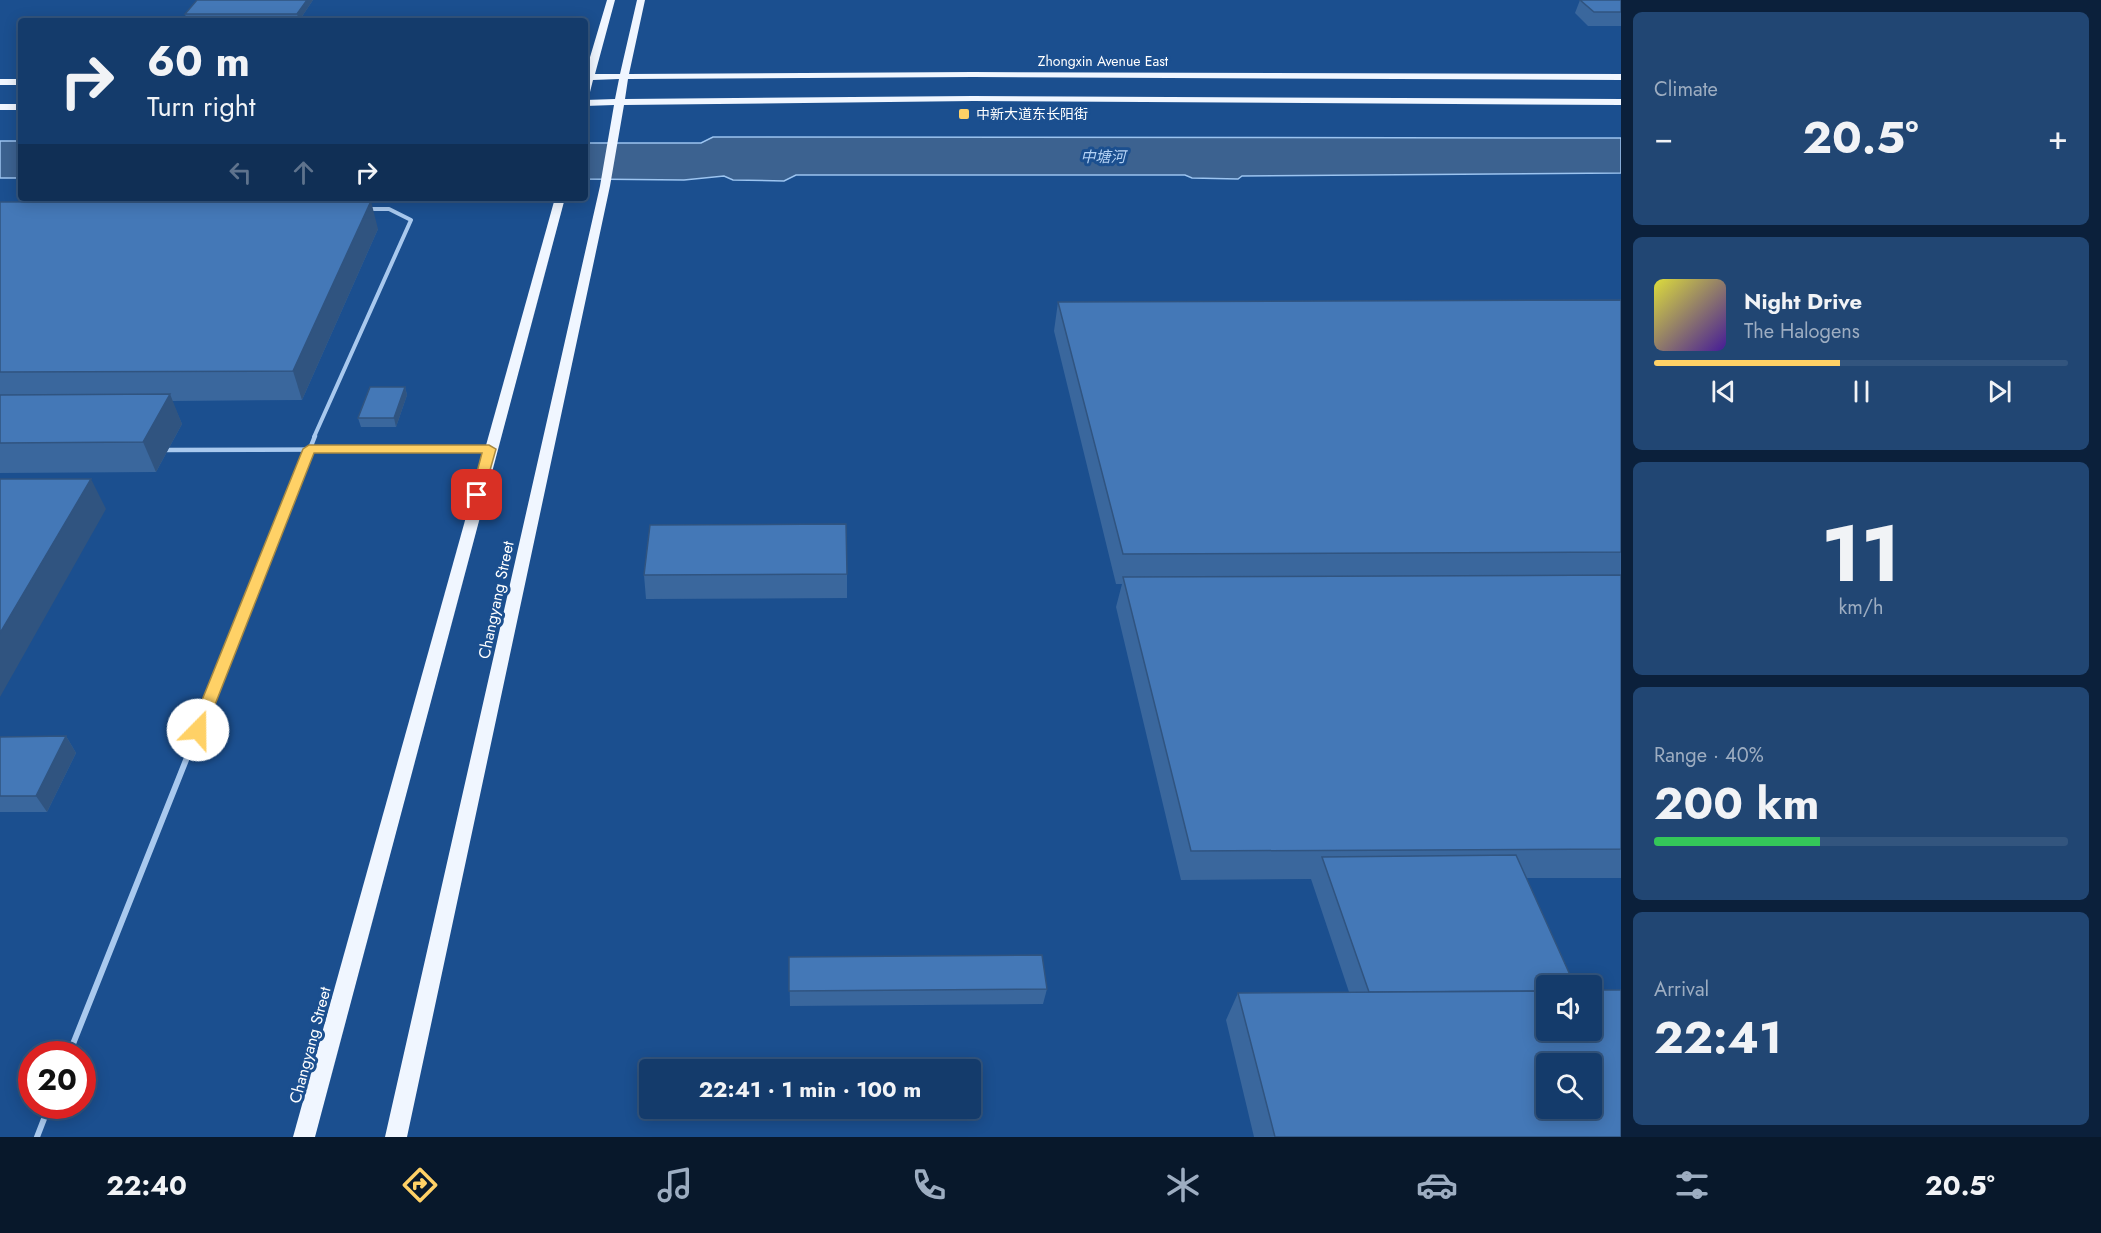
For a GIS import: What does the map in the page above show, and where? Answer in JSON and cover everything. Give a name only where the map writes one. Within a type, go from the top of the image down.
[{"type":"main road","points":[[588,74],[611,0]]},
{"type":"main road","name":"Changyang Street","points":[[396,1137],[605,186],[624,76],[641,0]]},
{"type":"main road","name":"Zhongxin Avenue East","points":[[588,77],[1144,73],[1291,78],[1621,77]]},
{"type":"main road","points":[[0,82],[18,82]]},
{"type":"main road","points":[[588,103],[1114,99],[1308,103],[1621,102]]},
{"type":"main road","points":[[0,107],[18,107]]},
{"type":"main road","name":"Changyang Street","points":[[304,1137],[489,449],[559,201]]},
{"type":"lane","points":[[74,1041],[309,449],[411,220],[389,209],[365,209]]},
{"type":"lane","points":[[154,450],[489,449]]},
{"type":"lane","points":[[37,1137],[44,1119]]},
{"type":"water","name":"中塘河","points":[[713,137],[1621,138],[1621,173],[1242,176],[1238,179],[1192,178],[1185,175],[796,175],[784,181],[733,180],[724,176],[684,180],[588,179],[588,143],[701,143]]},
{"type":"water","points":[[0,141],[18,141],[18,178],[0,178]]},
{"type":"building","points":[[197,0],[307,0],[297,14],[185,14]]},
{"type":"building","points":[[1580,0],[1621,0],[1621,12],[1594,12]]},
{"type":"building","points":[[371,201],[293,371],[0,372],[0,202]]},
{"type":"building","points":[[1621,300],[1621,552],[1123,554],[1058,302]]},
{"type":"building","points":[[370,387],[405,387],[394,418],[358,418]]},
{"type":"building","points":[[170,394],[143,442],[0,443],[0,395]]},
{"type":"building","points":[[0,479],[91,479],[0,633]]},
{"type":"building","points":[[846,524],[847,574],[644,575],[650,525]]},
{"type":"building","points":[[1621,575],[1621,849],[1191,851],[1123,577]]},
{"type":"building","points":[[66,736],[36,796],[0,796],[0,737]]},
{"type":"building","points":[[1516,855],[1570,975],[1536,975],[1536,991],[1369,992],[1322,857]]},
{"type":"building","points":[[1042,955],[1047,989],[789,991],[789,957]]},
{"type":"building","points":[[1602,990],[1621,990],[1621,1137],[1275,1137],[1238,993],[1536,991],[1536,1041],[1602,1041]]},
{"type":"place","name":"中新大道东长阳街","points":[[964,114]]},
{"type":"route","points":[[198,730],[309,449],[489,449],[477,495]]}]
